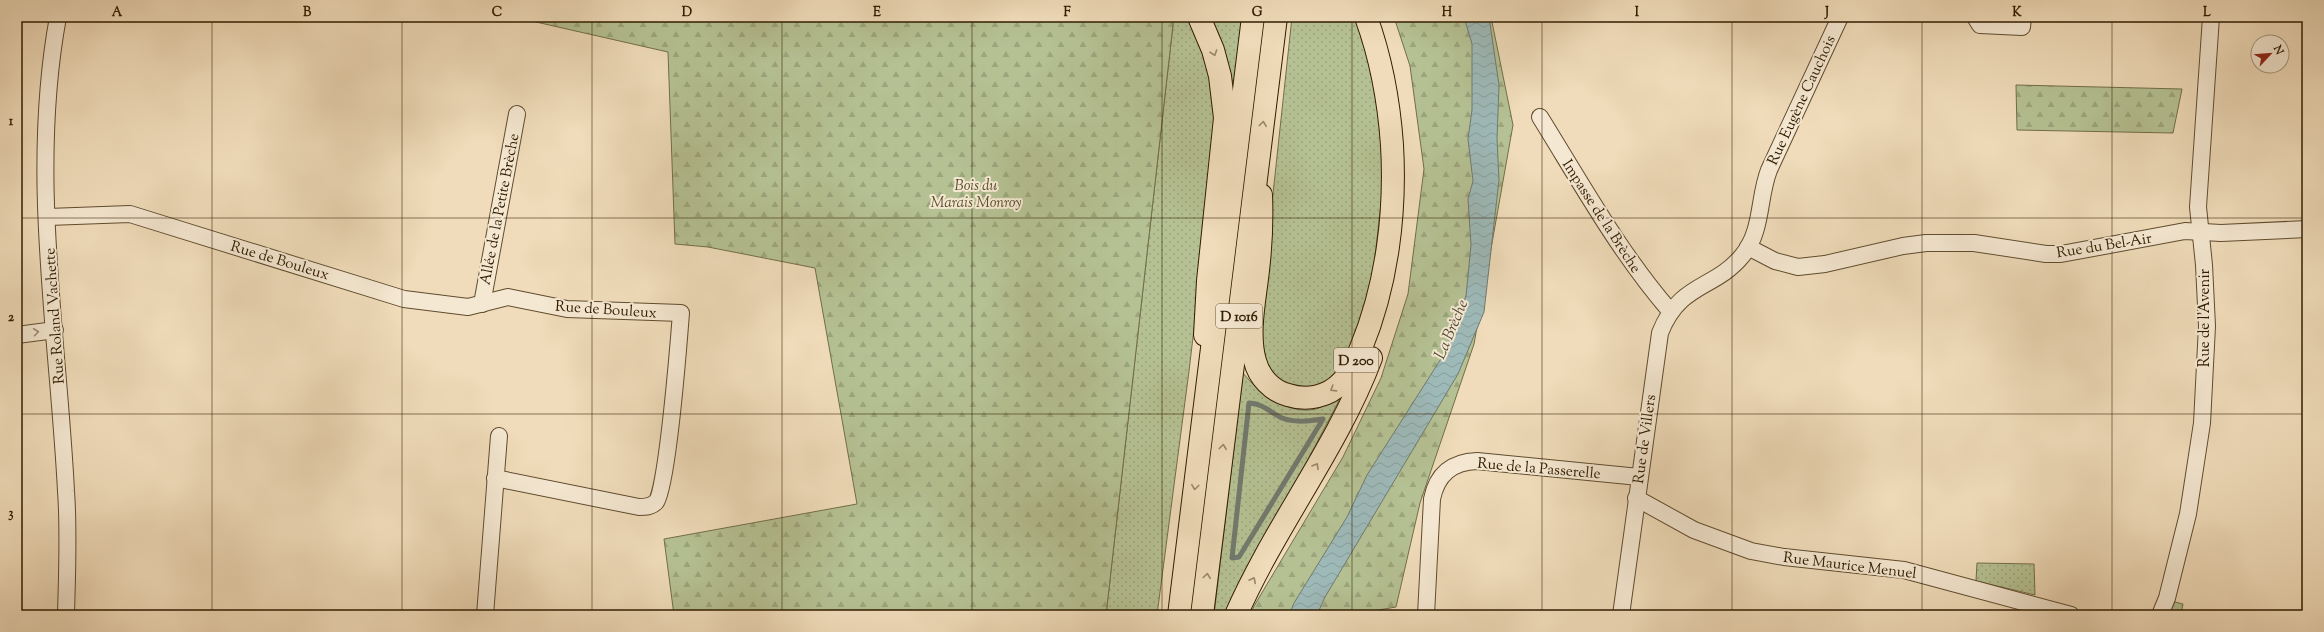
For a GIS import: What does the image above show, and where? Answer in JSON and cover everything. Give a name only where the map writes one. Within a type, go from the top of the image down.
[{"type":"main road","points":[[1199,17],[1220,76],[1225,118],[1208,281],[1201,435]]},
{"type":"main road","name":"D 1016","points":[[1179,615],[1253,17]]},
{"type":"main road","name":"D 1016","points":[[1202,615],[1276,17]]},
{"type":"main road","name":"D 200","points":[[1260,145],[1262,219],[1252,332],[1254,356],[1263,378],[1277,391],[1296,397],[1313,398],[1329,392],[1341,384],[1355,362],[1369,327],[1377,297],[1390,228],[1393,178],[1388,107],[1379,61],[1366,17]]},
{"type":"main road","name":"D 200","points":[[1236,615],[1271,545],[1356,392],[1379,335],[1392,291],[1403,224],[1406,175],[1405,144],[1394,71],[1380,17]]},
{"type":"street","name":"Rue Roland Vachette","points":[[58,17],[52,56],[47,108],[48,217],[67,512],[66,615]]},
{"type":"street","name":"Rue Eugène Cauchois","points":[[1748,247],[1758,221],[1764,184],[1776,154],[1840,17]]},
{"type":"street","points":[[1975,17],[1980,25],[2022,27],[2023,17]]},
{"type":"street","name":"Rue de l'Avenir","points":[[2160,615],[2167,598],[2188,514],[2202,423],[2207,326],[2198,195],[2210,17]]},
{"type":"street","name":"Allée de la Petite Brèche","points":[[482,304],[517,114]]},
{"type":"street","name":"Impasse de la Brèche","points":[[1540,116],[1628,259],[1670,311]]},
{"type":"street","name":"Rue de Bouleux","points":[[48,217],[130,214],[404,299],[459,307],[482,304],[508,297],[567,309],[681,313],[667,448],[660,492],[656,503],[651,506],[639,506],[495,478]]},
{"type":"street","name":"Rue du Bel-Air","points":[[1748,247],[1790,267],[1808,266],[1914,244],[1974,243],[2046,254],[2061,254],[2177,232],[2200,231],[2221,233],[2307,229]]},
{"type":"street","name":"Rue de Villers","points":[[1621,615],[1657,342],[1670,311],[1685,295],[1734,264],[1748,247]]},
{"type":"street","points":[[17,335],[55,330]]},
{"type":"street","points":[[485,615],[499,436]]},
{"type":"street","name":"Rue de la Passerelle","points":[[1426,615],[1432,499],[1437,482],[1453,466],[1477,461],[1639,477]]},
{"type":"street","name":"Rue Maurice Menuel","points":[[1636,498],[1694,530],[1751,551],[1784,557],[1904,570],[2038,611],[2071,615]]},
{"type":"green space","name":"Bois du Marais Monroy","points":[[514,17],[1172,17],[1173,25],[1106,615],[674,615],[664,539],[857,504],[815,268],[708,247],[675,244],[668,52]]},
{"type":"green space","points":[[1172,17],[1189,17],[1213,76],[1219,118],[1189,371],[1157,615],[1106,615],[1173,25]]},
{"type":"green space","points":[[1207,17],[1243,17],[1236,81],[1230,80]]},
{"type":"green space","points":[[1292,17],[1359,17],[1375,71],[1385,168],[1373,274],[1355,341],[1340,374],[1315,388],[1294,389],[1268,376],[1259,324]]},
{"type":"green space","points":[[1394,17],[1491,17],[1513,125],[1474,344],[1420,503],[1396,607],[1349,615],[1250,615],[1343,457],[1381,378],[1408,294],[1424,169],[1410,66]]},
{"type":"green space","points":[[2016,85],[2182,89],[2173,133],[2017,130]]},
{"type":"green space","points":[[1243,373],[1266,395],[1285,406],[1295,409],[1305,410],[1319,408],[1343,393],[1226,615],[1214,615]]},
{"type":"green space","points":[[1977,563],[2034,564],[2035,595],[1976,581]]},
{"type":"green space","points":[[2175,602],[2183,604],[2181,615],[2166,615]]},
{"type":"water","name":"La Brèche","points":[[1464,17],[1489,17],[1499,85],[1497,139],[1499,180],[1484,312],[1458,374],[1325,597],[1317,615],[1289,615],[1294,603],[1347,517],[1367,475],[1444,354],[1466,296],[1471,245],[1468,199],[1473,181],[1468,139],[1472,110],[1472,44]]},
{"type":"waterway","points":[[1249,403],[1262,406],[1287,420],[1302,421],[1323,419],[1239,557],[1232,558],[1249,403]]}]
